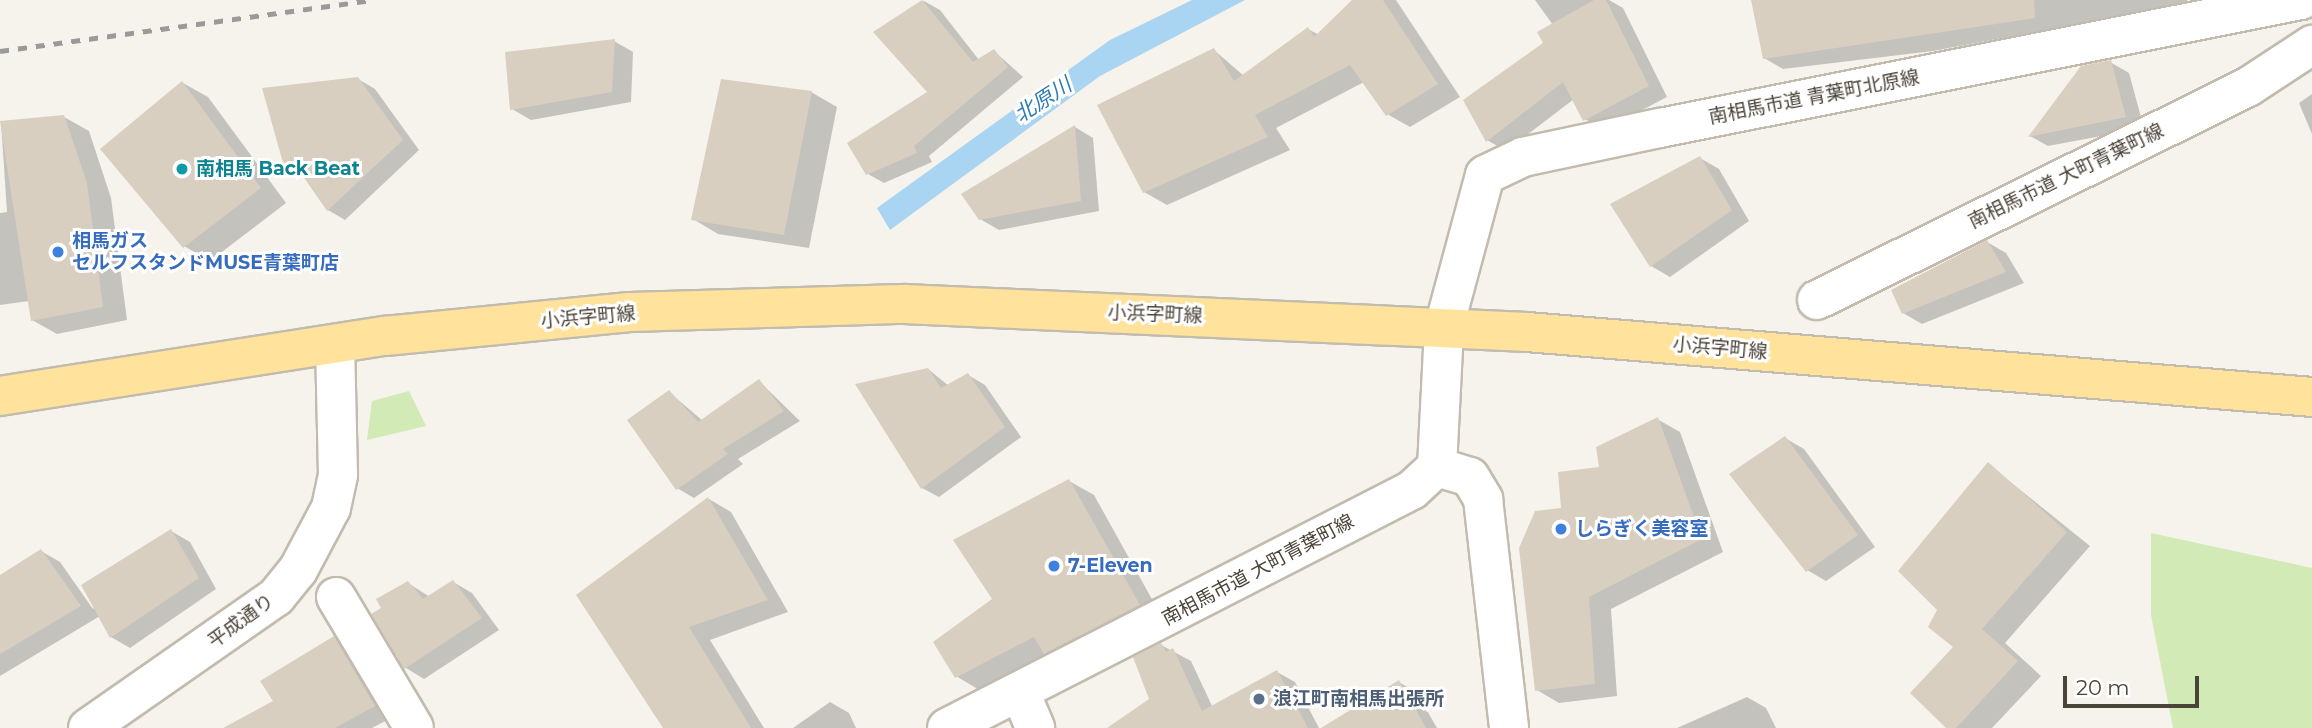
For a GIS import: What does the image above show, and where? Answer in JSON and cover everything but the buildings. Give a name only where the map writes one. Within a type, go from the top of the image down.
[{"type":"main road","name":"小浜字町線","points":[[0,396],[335,344],[630,312],[904,304],[1444,327],[2312,397]]},
{"type":"street","name":"南相馬市道 青葉町北原線","points":[[1444,327],[1485,175],[1523,158],[2301,0]]},
{"type":"street","name":"南相馬市道 大町青葉町線","points":[[1817,300],[2248,87],[2312,45]]},
{"type":"street","points":[[1444,327],[1437,467],[1470,477],[1483,499],[1509,728]]},
{"type":"street","name":"平成通り","points":[[88,728],[276,597],[298,570],[331,508],[338,475],[335,344]]},
{"type":"street","name":"南相馬市道 大町青葉町線","points":[[947,728],[1412,490],[1437,467]]},
{"type":"street","points":[[336,597],[414,728]]},
{"type":"street","points":[[1020,692],[1035,728]]},
{"type":"green space","points":[[409,391],[426,426],[367,440],[372,401]]},
{"type":"green space","points":[[2151,533],[2312,568],[2312,728],[2173,728],[2151,615]]},
{"type":"water","name":"北原川","points":[[1192,0],[1245,0],[1100,76],[890,230],[877,208],[1110,40]]},
{"type":"railway","points":[[0,51],[374,0]]},
{"type":"place","name":"南相馬 Back Beat","points":[[182,169]]},
{"type":"place","name":"相馬ガス セルフスタンドMUSE青葉町店","points":[[58,252]]},
{"type":"place","name":"しらぎく美容室","points":[[1561,529]]},
{"type":"place","name":"7-Eleven","points":[[1054,566]]},
{"type":"place","name":"浪江町南相馬出張所","points":[[1259,699]]}]
